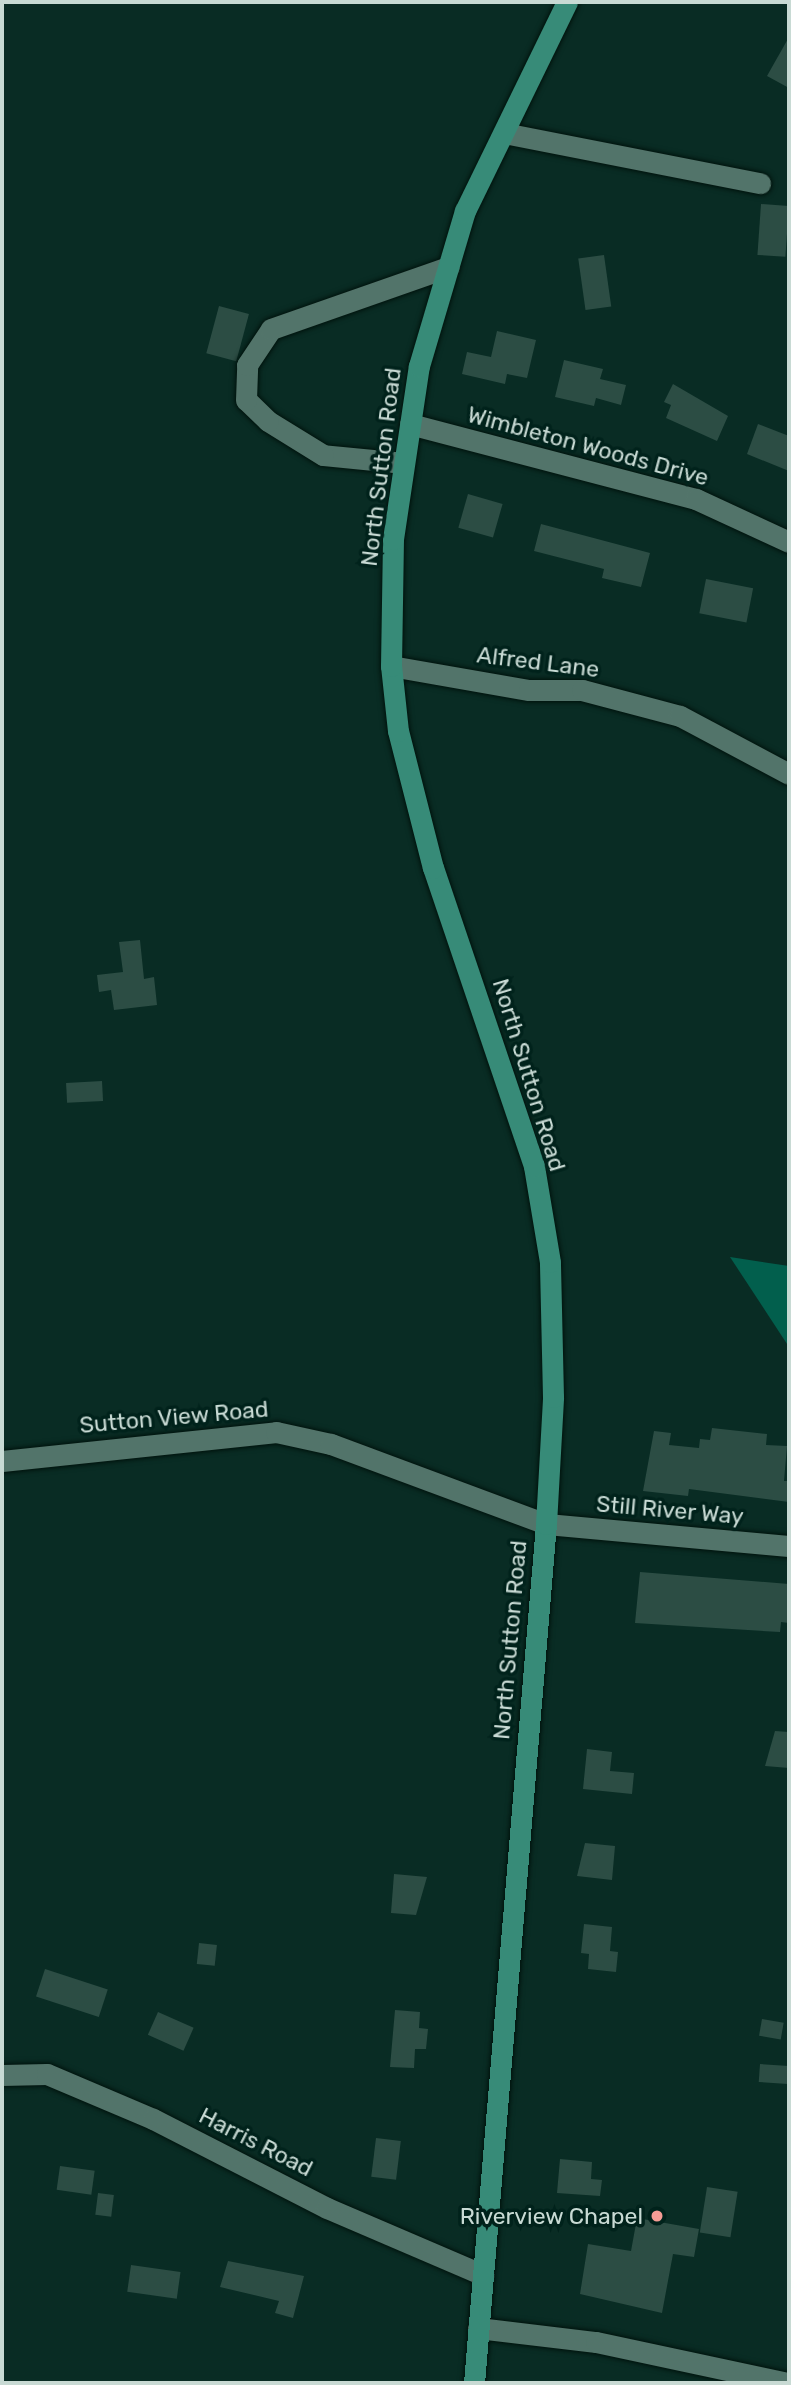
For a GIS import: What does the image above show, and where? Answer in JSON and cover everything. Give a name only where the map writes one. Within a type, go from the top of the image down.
[{"type":"main road","name":"North Sutton Road","points":[[474,2383],[546,1524],[553,1397],[551,1262],[534,1166],[433,868],[398,732],[391,666],[393,539],[419,366],[465,211],[567,2]]},
{"type":"street","points":[[504,133],[760,183]]},
{"type":"street","points":[[404,463],[323,455],[268,421],[246,400],[247,365],[271,329],[448,267]]},
{"type":"street","name":"Wimbleton Woods Drive","points":[[410,424],[696,499],[789,542]]},
{"type":"street","name":"Alfred Lane","points":[[391,666],[529,690],[582,690],[680,716],[789,774]]},
{"type":"street","name":"Sutton View Road","points":[[2,1461],[276,1432],[331,1444],[546,1524]]},
{"type":"street","name":"Still River Way","points":[[546,1524],[789,1546]]},
{"type":"street","name":"Harris Road","points":[[2,2075],[47,2074],[153,2119],[375,2230],[483,2274]]},
{"type":"street","points":[[478,2328],[596,2342],[788,2383]]},
{"type":"green space","points":[[730,1257],[789,1266],[789,1347]]},
{"type":"building","points":[[789,37],[789,88],[767,76]]},
{"type":"building","points":[[761,204],[789,206],[785,257],[757,255]]},
{"type":"building","points":[[604,255],[611,306],[585,310],[578,259]]},
{"type":"building","points":[[219,306],[249,314],[236,361],[206,353]]},
{"type":"building","points":[[497,331],[536,340],[527,378],[507,374],[505,384],[462,374],[467,352],[491,357]]},
{"type":"building","points":[[564,360],[603,369],[600,379],[626,385],[621,405],[596,398],[594,406],[555,397]]},
{"type":"building","points":[[673,384],[728,416],[717,441],[666,418],[671,405],[664,402]]},
{"type":"building","points":[[758,424],[789,436],[789,471],[747,454]]},
{"type":"building","points":[[468,494],[503,504],[493,538],[458,528]]},
{"type":"building","points":[[541,524],[650,553],[641,587],[602,578],[604,569],[534,551]]},
{"type":"building","points":[[706,579],[753,588],[746,623],[699,613]]},
{"type":"building","points":[[140,940],[144,979],[154,977],[157,1005],[114,1010],[111,990],[99,992],[97,975],[123,972],[119,942]]},
{"type":"building","points":[[102,1081],[103,1101],[67,1103],[66,1083]]},
{"type":"building","points":[[712,1428],[767,1434],[766,1445],[787,1446],[784,1481],[789,1481],[789,1502],[689,1489],[688,1496],[643,1491],[654,1431],[671,1433],[669,1445],[699,1448],[700,1439],[710,1440]]},
{"type":"building","points":[[640,1572],[789,1584],[789,1623],[781,1622],[780,1632],[635,1623]]},
{"type":"building","points":[[775,1731],[789,1732],[789,1768],[765,1766]]},
{"type":"building","points":[[587,1749],[612,1752],[610,1771],[634,1773],[632,1794],[583,1789]]},
{"type":"building","points":[[585,1843],[615,1846],[612,1880],[577,1876]]},
{"type":"building","points":[[394,1874],[427,1877],[416,1915],[391,1913]]},
{"type":"building","points":[[584,1924],[612,1927],[610,1951],[618,1952],[616,1972],[588,1969],[589,1954],[581,1953]]},
{"type":"building","points":[[199,1943],[217,1945],[215,1966],[197,1964]]},
{"type":"building","points":[[45,1969],[108,1989],[99,2017],[36,1997]]},
{"type":"building","points":[[395,2010],[420,2012],[419,2028],[428,2029],[426,2049],[415,2049],[414,2068],[390,2067]]},
{"type":"building","points":[[158,2012],[194,2028],[183,2051],[148,2035]]},
{"type":"building","points":[[762,2019],[784,2023],[781,2040],[759,2036]]},
{"type":"building","points":[[760,2064],[789,2066],[788,2084],[759,2082]]},
{"type":"building","points":[[376,2138],[401,2141],[396,2180],[371,2177]]},
{"type":"building","points":[[560,2159],[592,2162],[591,2179],[602,2180],[600,2196],[557,2193]]},
{"type":"building","points":[[60,2166],[95,2171],[91,2195],[57,2190]]},
{"type":"building","points":[[707,2187],[738,2192],[730,2237],[700,2232]]},
{"type":"building","points":[[98,2193],[114,2195],[111,2217],[95,2215]]},
{"type":"building","points":[[637,2218],[699,2229],[694,2257],[673,2254],[662,2313],[580,2294],[588,2244],[631,2251]]},
{"type":"building","points":[[228,2261],[304,2276],[293,2318],[275,2313],[279,2301],[220,2287]]},
{"type":"building","points":[[131,2265],[181,2272],[177,2299],[127,2292]]},
{"type":"place","name":"Riverview Chapel","points":[[657,2216]]}]
